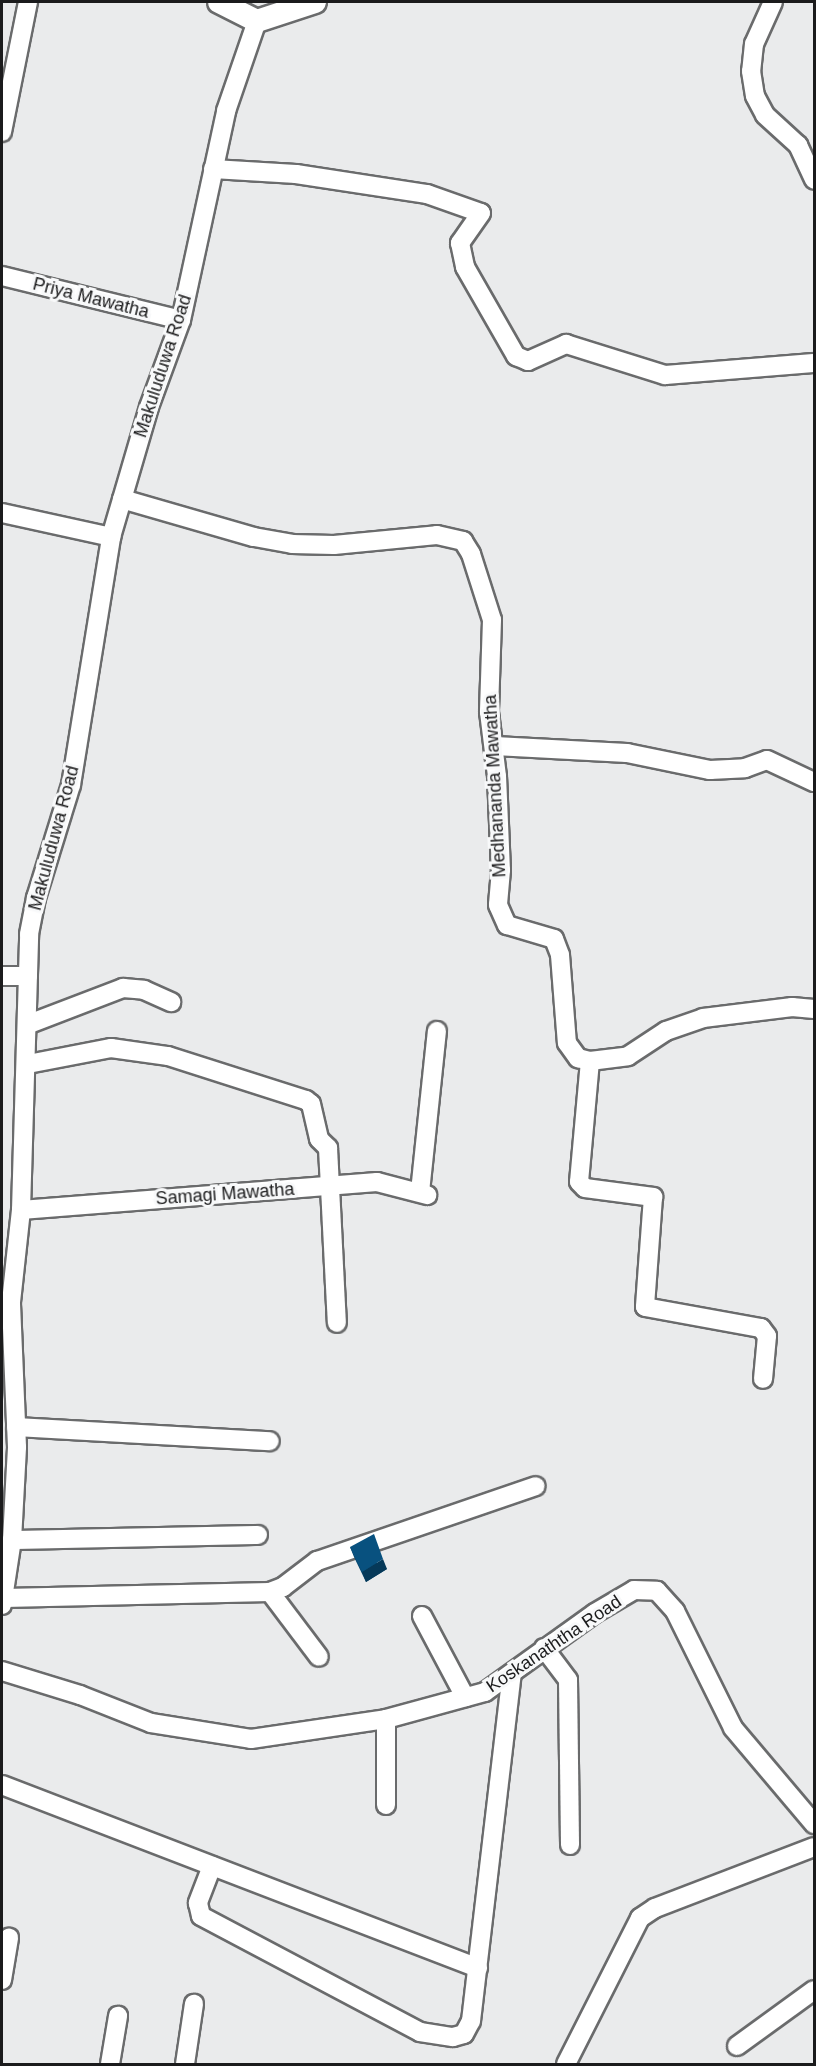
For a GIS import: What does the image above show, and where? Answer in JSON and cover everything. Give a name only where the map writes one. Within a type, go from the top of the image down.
[{"type":"main road","points":[[219,2],[257,21],[315,2]]},
{"type":"street","points":[[2,132],[28,2]]},
{"type":"street","points":[[773,2],[754,44],[751,71],[755,96],[765,115],[798,146],[814,179]]},
{"type":"street","name":"Makuluduwa Road","points":[[3,1601],[12,1539],[16,1427],[9,1254],[21,1210],[28,1064],[28,976],[36,898],[71,785],[111,537],[181,320],[226,111],[257,21]]},
{"type":"street","points":[[213,169],[296,174],[427,194],[481,213],[460,243],[465,267],[516,356],[528,361],[566,344],[665,375],[814,363]]},
{"type":"street","name":"Priya Mawatha","points":[[2,276],[181,320]]},
{"type":"street","name":"Medhananda Mawatha","points":[[122,499],[254,537],[292,544],[334,545],[437,535],[463,541],[471,554],[492,620],[489,712],[495,746],[501,870],[498,905],[507,925],[554,939],[560,955],[567,1043],[578,1058],[590,1061]]},
{"type":"street","points":[[2,513],[111,537]]},
{"type":"street","points":[[495,746],[627,753],[711,770],[745,768],[767,760],[814,782]]},
{"type":"street","points":[[2,976],[28,976]]},
{"type":"street","points":[[28,1024],[123,988],[144,990],[171,1002]]},
{"type":"street","points":[[763,1379],[767,1336],[760,1328],[645,1307],[653,1197],[585,1188],[579,1182],[590,1061],[628,1056],[666,1031],[702,1018],[792,1007],[814,1009]]},
{"type":"street","name":"Samagi Mawatha","points":[[21,1210],[377,1182],[423,1194],[437,1031]]},
{"type":"street","points":[[28,1064],[111,1048],[168,1056],[301,1096],[311,1104],[316,1133],[328,1148],[333,1186],[337,1323]]},
{"type":"street","points":[[16,1427],[270,1441]]},
{"type":"street","points":[[3,1601],[270,1592],[317,1561],[536,1486]]},
{"type":"street","points":[[12,1539],[258,1534]]},
{"type":"street","name":"Koskanaththa Road","points":[[2,1671],[80,1695],[151,1723],[222,1737],[252,1739],[386,1719],[485,1692],[544,1648],[634,1590],[657,1592],[675,1611],[733,1728],[814,1824]]},
{"type":"street","points":[[270,1592],[319,1657]]},
{"type":"street","points":[[422,1616],[465,1697]]},
{"type":"street","points":[[544,1648],[568,1680],[570,1845]]},
{"type":"street","points":[[212,1866],[198,1903],[201,1916],[420,2032],[453,2037],[464,2034],[471,2021],[512,1674]]},
{"type":"street","points":[[386,1719],[386,1805]]},
{"type":"street","points":[[2,1785],[478,1968]]},
{"type":"street","points":[[566,2064],[640,1918],[655,1908],[814,1847]]},
{"type":"street","points":[[2,1980],[9,1938]]},
{"type":"street","points":[[737,2046],[814,1990]]},
{"type":"street","points":[[185,2064],[194,2004]]},
{"type":"street","points":[[110,2064],[118,2016]]},
{"type":"building","points":[[374,1534],[383,1559],[362,1572],[350,1547]]}]
